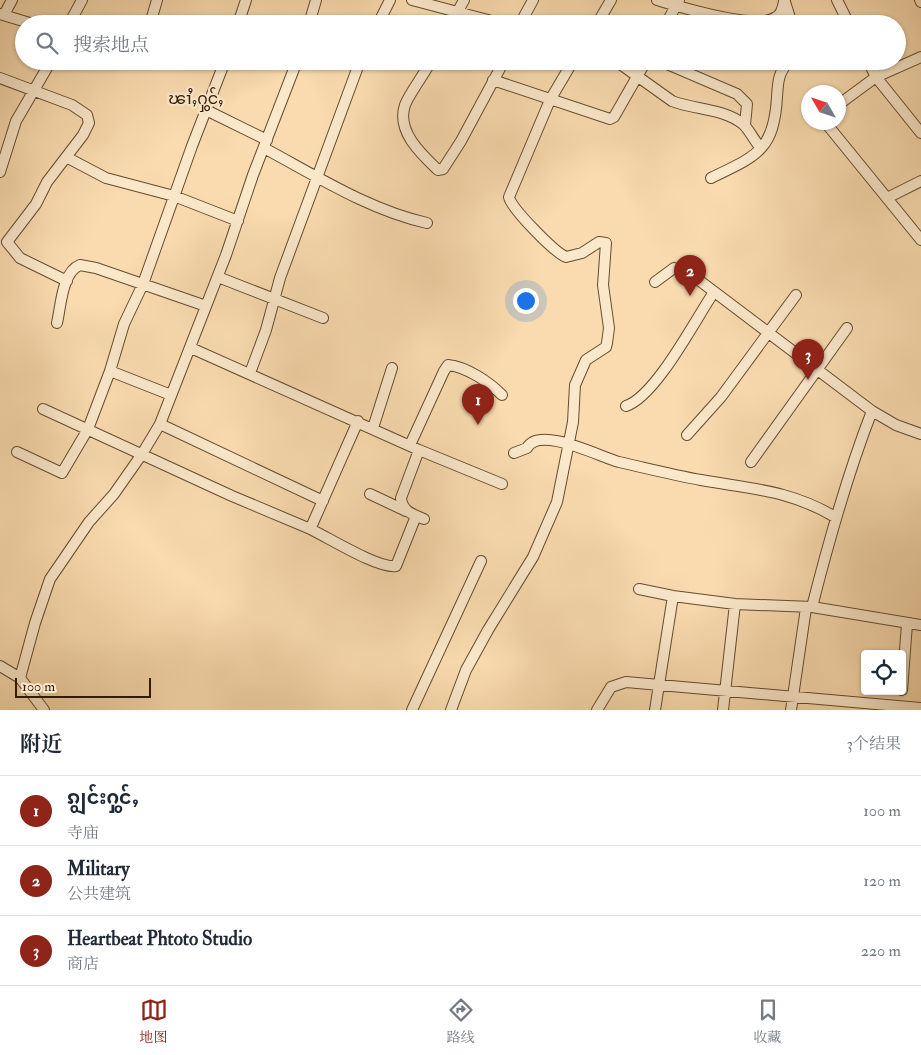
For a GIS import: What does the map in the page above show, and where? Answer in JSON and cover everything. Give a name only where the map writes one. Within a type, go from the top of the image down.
[{"type":"street","points":[[12,0],[2,15],[15,19]]},
{"type":"street","points":[[74,15],[82,0]]},
{"type":"street","points":[[153,15],[157,0]]},
{"type":"street","points":[[241,15],[246,0]]},
{"type":"street","points":[[311,15],[316,0]]},
{"type":"street","points":[[382,15],[390,0]]},
{"type":"street","points":[[412,0],[468,15]]},
{"type":"street","points":[[456,15],[464,0]]},
{"type":"street","points":[[525,15],[533,0]]},
{"type":"street","points":[[602,15],[611,0]]},
{"type":"street","points":[[657,0],[677,3],[719,15]]},
{"type":"street","points":[[779,15],[785,0]]},
{"type":"street","points":[[785,0],[789,15]]},
{"type":"street","points":[[837,0],[844,15]]},
{"type":"street","points":[[671,15],[677,3]]},
{"type":"street","points":[[906,64],[921,57]]},
{"type":"street","points":[[0,172],[16,121],[46,70]]},
{"type":"street","points":[[17,452],[62,473],[88,429],[110,372],[124,324],[143,284],[222,70]]},
{"type":"street","points":[[20,678],[35,623],[50,579],[89,522],[114,494],[160,424],[218,277],[294,70]]},
{"type":"street","points":[[250,373],[274,299],[357,70]]},
{"type":"street","points":[[426,70],[405,105],[404,130],[421,154],[438,170],[443,169],[461,141],[498,70]]},
{"type":"street","points":[[451,710],[466,670],[533,557],[549,523],[557,502],[570,444],[575,385],[586,360],[606,347],[609,334],[603,285],[607,245],[605,241],[599,242],[582,253],[566,257],[554,249],[510,202],[509,197],[550,100],[568,70]]},
{"type":"street","points":[[631,70],[672,101],[708,108],[745,125]]},
{"type":"street","points":[[492,80],[610,119],[614,117],[640,70]]},
{"type":"street","points":[[681,70],[737,94],[747,104],[745,125],[752,140],[761,148]]},
{"type":"street","points":[[711,178],[748,160],[761,148],[771,134],[776,122],[779,73],[782,70]]},
{"type":"street","points":[[872,70],[921,133]]},
{"type":"street","points":[[846,99],[876,77],[892,70]]},
{"type":"street","points":[[0,78],[72,105],[87,115],[89,123],[47,182],[36,204],[7,242],[20,258],[67,281]]},
{"type":"street","points":[[206,110],[318,177],[400,217],[427,223]]},
{"type":"street","points":[[832,130],[921,240]]},
{"type":"street","points":[[66,157],[106,178],[174,196],[238,221]]},
{"type":"street","points":[[887,198],[921,181]]},
{"type":"street","points":[[57,323],[67,281],[72,271],[80,265],[96,268],[206,306]]},
{"type":"street","points":[[655,282],[674,268],[700,280],[817,371],[872,411],[896,425],[921,434]]},
{"type":"street","points":[[218,277],[323,318]]},
{"type":"street","points":[[626,406],[633,403],[651,387],[714,292]]},
{"type":"street","points":[[687,435],[721,397],[796,295]]},
{"type":"street","points":[[752,462],[847,328]]},
{"type":"street","points":[[191,348],[358,421],[414,448],[502,484]]},
{"type":"street","points":[[406,510],[402,505],[401,498],[414,448],[448,365],[462,369],[492,385],[502,394]]},
{"type":"street","points":[[372,428],[392,368]]},
{"type":"street","points":[[110,372],[171,395]]},
{"type":"street","points":[[44,409],[240,500],[330,538],[360,555],[390,567],[396,566],[420,517],[370,494]]},
{"type":"street","points":[[791,710],[809,608],[851,464],[872,411]]},
{"type":"street","points":[[308,528],[323,501],[358,421]]},
{"type":"street","points":[[160,424],[323,501]]},
{"type":"street","points":[[514,453],[527,448],[529,444],[536,441],[547,439],[570,444],[606,459],[681,476],[791,495],[835,517]]},
{"type":"street","points":[[412,710],[481,562]]},
{"type":"street","points":[[639,589],[673,596],[735,604],[809,608],[921,625]]},
{"type":"street","points":[[655,710],[673,596]]},
{"type":"street","points":[[723,710],[735,604]]},
{"type":"street","points":[[905,650],[907,624]]},
{"type":"street","points":[[0,666],[20,678],[44,710]]},
{"type":"street","points":[[597,710],[611,687],[619,683],[658,684],[725,692],[829,699],[901,708],[921,708]]},
{"type":"street","points":[[901,708],[902,695]]},
{"type":"street","points":[[828,710],[829,699]]},
{"type":"place","name":"Military","points":[[690,296]]},
{"type":"place","name":"Heartbeat Phtoto Studio","points":[[808,380]]},
{"type":"place","name":"ၵျွင်းႁွင်ႇ","points":[[478,425]]},
{"type":"district","name":"ၽၢႆႇႁွင်ႇ","points":[[196,98]]}]
